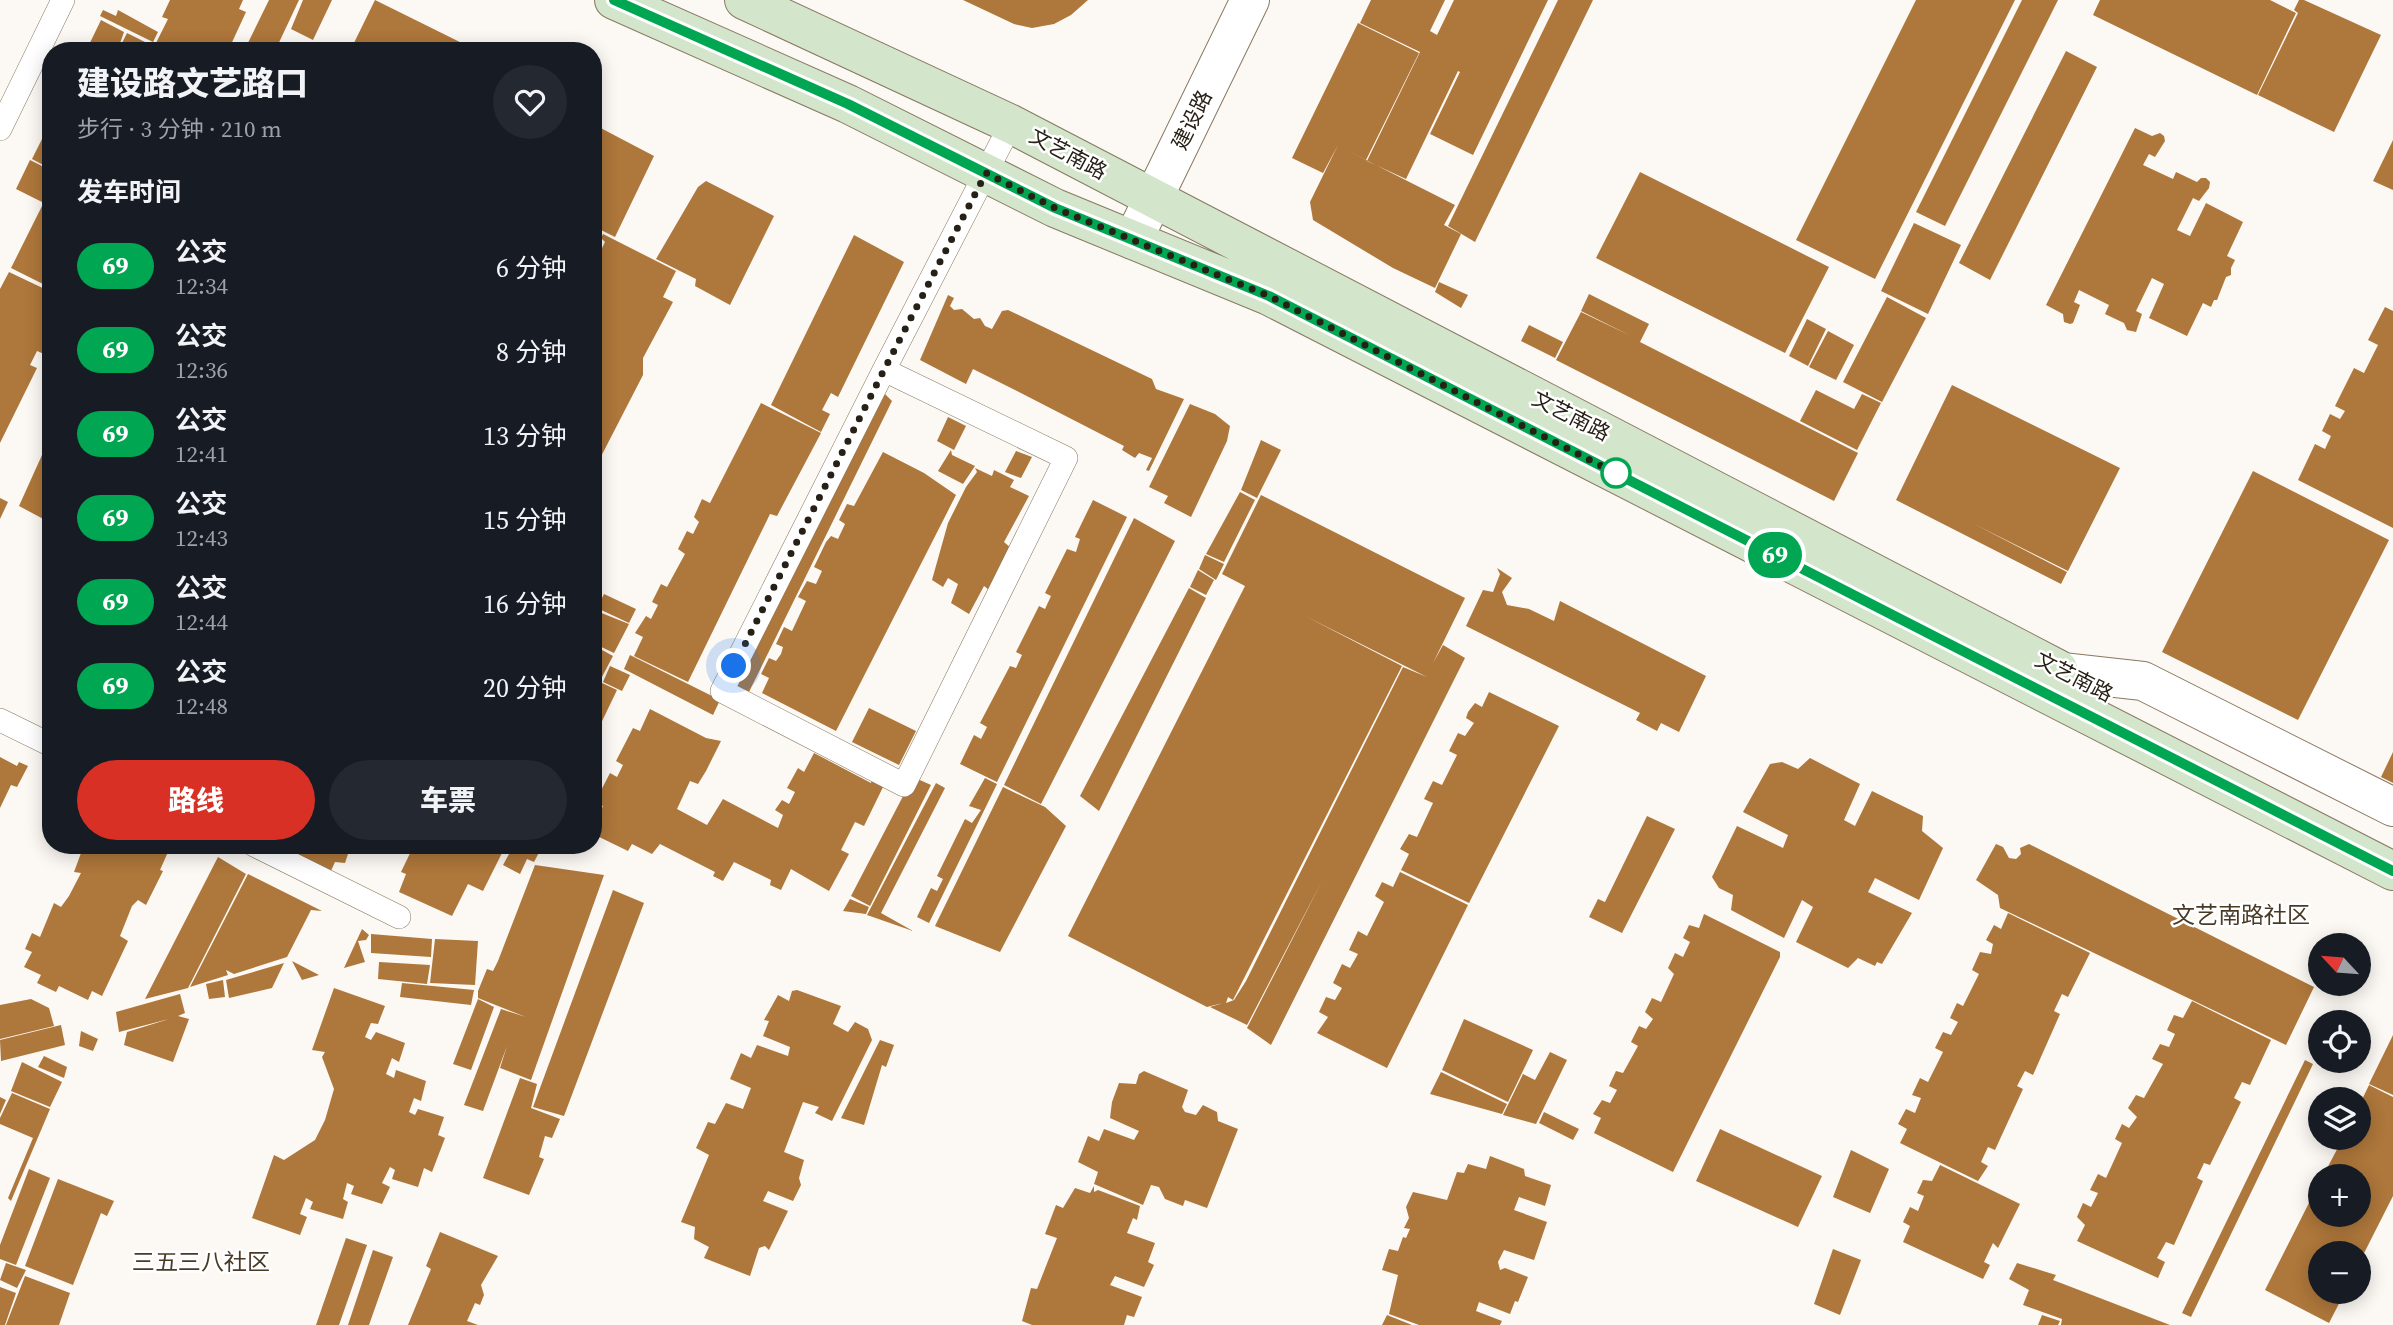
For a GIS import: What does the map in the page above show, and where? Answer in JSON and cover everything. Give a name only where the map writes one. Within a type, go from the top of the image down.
[{"type":"main road","name":"文艺南路","points":[[614,0],[848,104],[1055,208],[1269,296],[2393,871]]},
{"type":"main road","name":"文艺南路","points":[[744,0],[1011,124],[2393,841]]},
{"type":"street","name":"建设路","points":[[1133,240],[1250,0]]},
{"type":"street","points":[[2062,671],[2143,681],[2393,807]]},
{"type":"lane","points":[[42,42],[63,0]]},
{"type":"lane","points":[[0,129],[42,43]]},
{"type":"lane","points":[[884,370],[1066,458],[904,785],[722,691],[884,370],[1011,124]]},
{"type":"lane","points":[[0,720],[42,741]]},
{"type":"lane","points":[[272,854],[399,917]]},
{"type":"building","points":[[170,0],[243,0],[239,9],[246,12],[232,42],[156,42],[168,19],[162,17]]},
{"type":"building","points":[[269,0],[299,0],[279,42],[248,42]]},
{"type":"building","points":[[303,0],[332,0],[313,40],[291,29]]},
{"type":"building","points":[[375,0],[460,42],[354,42]]},
{"type":"building","points":[[963,0],[1088,0],[1071,15],[1054,24],[1032,28],[1014,24]]},
{"type":"building","points":[[1371,0],[1445,0],[1430,31],[1437,35],[1454,0],[1548,0],[1473,155],[1430,134],[1460,72],[1458,71],[1406,179],[1367,161],[1420,52],[1360,23]]},
{"type":"building","points":[[1558,0],[1593,0],[1475,242],[1448,226]]},
{"type":"building","points":[[1916,0],[2015,0],[1875,279],[1796,240]]},
{"type":"building","points":[[2022,0],[2058,0],[1945,226],[1916,212]]},
{"type":"building","points":[[2100,0],[2270,0],[2296,13],[2257,95],[2093,15]]},
{"type":"building","points":[[2299,0],[2381,35],[2334,132],[2258,95],[2298,13],[2294,10]]},
{"type":"building","points":[[103,10],[116,16],[118,10],[158,32],[153,42],[100,16]]},
{"type":"building","points":[[101,20],[124,32],[120,42],[90,42]]},
{"type":"building","points":[[1358,23],[1419,53],[1366,160],[1344,149],[1455,205],[1444,225],[1461,234],[1435,288],[1393,268],[1313,220],[1310,202],[1338,145],[1323,173],[1292,158]]},
{"type":"building","points":[[127,33],[145,42],[122,42]]},
{"type":"building","points":[[2066,51],[2097,67],[1990,280],[1959,263]]},
{"type":"building","points":[[2135,128],[2152,136],[2160,133],[2164,136],[2165,141],[2155,157],[2149,154],[2143,165],[2173,179],[2176,172],[2197,182],[2206,178],[2210,182],[2209,188],[2199,201],[2193,198],[2177,230],[2190,236],[2206,203],[2243,222],[2227,256],[2235,260],[2231,275],[2226,277],[2217,300],[2214,300],[2211,307],[2203,303],[2187,336],[2149,318],[2164,284],[2152,278],[2136,311],[2142,314],[2136,332],[2127,330],[2124,323],[2105,314],[2109,305],[2079,290],[2074,302],[2080,305],[2073,323],[2064,322],[2063,314],[2046,305]]},
{"type":"building","points":[[602,129],[654,156],[615,237],[602,230]]},
{"type":"building","points":[[42,139],[42,164],[32,159]]},
{"type":"building","points":[[2393,140],[2393,190],[2373,181]]},
{"type":"building","points":[[30,160],[42,166],[42,202],[16,189]]},
{"type":"building","points":[[1640,172],[1829,267],[1785,353],[1596,258]]},
{"type":"building","points":[[706,181],[774,216],[730,305],[695,286],[696,279],[656,259],[698,187]]},
{"type":"building","points":[[42,206],[42,284],[11,268]]},
{"type":"building","points":[[1914,223],[1961,245],[1928,314],[1881,291]]},
{"type":"building","points":[[603,234],[676,271],[663,297],[673,302],[643,358],[643,375],[602,455],[602,248],[605,242]]},
{"type":"building","points":[[854,235],[904,262],[838,397],[831,393],[822,410],[830,414],[821,432],[771,405]]},
{"type":"building","points":[[9,272],[42,288],[42,353],[37,351],[30,365],[37,368],[0,443],[0,289]]},
{"type":"building","points":[[1439,282],[1468,295],[1461,308],[1435,292]]},
{"type":"building","points":[[1589,294],[1649,324],[1640,342],[1858,453],[1834,501],[1556,360],[1581,312],[1631,336],[1581,311]]},
{"type":"building","points":[[948,295],[954,298],[950,306],[954,310],[962,309],[974,319],[980,318],[985,326],[992,329],[1002,311],[1008,310],[1152,379],[1156,389],[1184,399],[1149,471],[1146,470],[1152,458],[1139,453],[1135,458],[1122,450],[1124,446],[973,369],[966,384],[920,360]]},
{"type":"building","points":[[1887,297],[1926,318],[1882,402],[1843,382]]},
{"type":"building","points":[[2385,307],[2393,311],[2393,528],[2298,480],[2315,444],[2325,449],[2331,436],[2322,431],[2330,414],[2340,419],[2345,411],[2335,406],[2354,368],[2364,373],[2378,345],[2368,340]]},
{"type":"building","points":[[1807,319],[1826,329],[1808,366],[1789,356]]},
{"type":"building","points":[[1529,325],[1563,342],[1555,358],[1521,341]]},
{"type":"building","points":[[1828,331],[1854,345],[1836,380],[1809,367]]},
{"type":"building","points":[[1952,385],[2120,468],[2068,571],[1974,524],[2067,572],[2061,584],[1896,500]]},
{"type":"building","points":[[880,389],[892,401],[749,692],[732,684]]},
{"type":"building","points":[[1816,390],[1854,409],[1862,394],[1881,403],[1857,450],[1800,421]]},
{"type":"building","points":[[761,403],[821,433],[777,516],[770,514],[688,682],[634,656],[643,637],[635,633],[646,616],[651,619],[658,605],[652,602],[661,584],[667,587],[685,554],[678,549],[687,531],[693,534],[699,522],[694,517],[702,499],[710,503]]},
{"type":"building","points":[[1190,404],[1215,414],[1230,426],[1227,441],[1191,517],[1164,503],[1168,496],[1149,487]]},
{"type":"building","points":[[948,417],[966,426],[954,450],[937,441]]},
{"type":"building","points":[[1261,440],[1281,450],[1257,498],[1241,490]]},
{"type":"building","points":[[951,450],[952,455],[975,466],[963,484],[938,471]]},
{"type":"building","points":[[1016,451],[1032,457],[1021,478],[1005,472]]},
{"type":"building","points":[[883,452],[924,473],[956,495],[836,731],[762,693],[769,678],[761,674],[769,658],[776,661],[781,654],[783,647],[776,644],[784,627],[792,631],[806,601],[798,597],[807,581],[816,584],[822,571],[814,567],[826,542],[831,536],[838,539],[845,524],[839,520],[847,504],[854,506]]},
{"type":"building","points":[[42,455],[42,518],[19,506]]},
{"type":"building","points":[[975,468],[992,476],[994,470],[1014,480],[1010,487],[1029,496],[1004,542],[1012,549],[989,590],[984,586],[969,614],[951,603],[958,584],[948,578],[943,587],[932,580],[948,523],[966,487],[977,472]]},
{"type":"building","points":[[2253,471],[2389,540],[2298,720],[2162,652]]},
{"type":"building","points":[[1240,492],[1255,500],[1224,562],[1206,554]]},
{"type":"building","points":[[1261,495],[1465,598],[1433,663],[1443,645],[1465,658],[1271,1045],[1247,1028],[1322,881],[1247,1025],[1210,1007],[1223,1003],[1207,1007],[1068,936],[1245,586],[1222,574]],"holes":[[[1305,616],[1427,677],[1403,667],[1246,981],[1234,1000],[1226,1003],[1228,997],[1233,1000],[1402,666]]]},
{"type":"building","points":[[0,498],[8,502],[0,519]]},
{"type":"building","points":[[1093,500],[1127,517],[997,782],[960,764],[974,735],[981,739],[987,727],[980,723],[1010,666],[1016,668],[1022,655],[1016,652],[1039,606],[1045,609],[1051,596],[1045,593],[1067,549],[1076,552],[1080,539],[1075,537]]},
{"type":"building","points":[[1134,518],[1175,541],[1041,804],[1004,785]]},
{"type":"building","points":[[1205,555],[1224,564],[1216,580],[1199,569]]},
{"type":"building","points":[[1497,568],[1512,578],[1502,592],[1507,605],[1529,609],[1554,621],[1560,601],[1706,676],[1679,732],[1661,723],[1657,731],[1636,720],[1640,713],[1466,626],[1483,590],[1493,592],[1500,574]]},
{"type":"building","points":[[1198,570],[1214,580],[1206,595],[1190,587]]},
{"type":"building","points":[[1189,588],[1206,598],[1099,811],[1080,796]]},
{"type":"building","points":[[604,594],[636,609],[629,623],[602,610]]},
{"type":"building","points":[[602,613],[629,624],[614,653],[602,647]]},
{"type":"building","points":[[602,650],[613,656],[602,677]]},
{"type":"building","points":[[630,655],[720,700],[713,715],[624,669]]},
{"type":"building","points":[[610,666],[630,675],[622,691],[603,682]]},
{"type":"building","points":[[602,683],[617,690],[602,721]]},
{"type":"building","points":[[1489,692],[1559,726],[1469,903],[1401,870],[1409,854],[1400,849],[1409,834],[1417,837],[1433,803],[1424,799],[1433,781],[1442,785],[1457,755],[1449,751],[1458,733],[1465,736],[1474,723],[1466,718],[1468,712],[1475,703],[1482,707]]},
{"type":"building","points":[[869,708],[916,731],[899,765],[852,742]]},
{"type":"building","points":[[650,709],[706,738],[721,741],[698,784],[690,781],[677,809],[707,825],[723,799],[778,828],[783,815],[775,810],[782,800],[789,804],[795,792],[787,788],[798,768],[804,772],[814,753],[871,783],[872,779],[884,785],[864,826],[855,822],[841,850],[849,854],[829,891],[791,869],[781,890],[770,885],[771,880],[734,862],[723,881],[713,876],[715,872],[660,844],[652,854],[632,844],[628,851],[602,838],[602,788],[610,773],[617,777],[623,765],[616,761],[633,728],[640,731]]},
{"type":"building","points":[[2393,752],[2393,783],[2381,777]]},
{"type":"building","points":[[0,757],[17,766],[19,762],[28,766],[17,787],[11,785],[0,808]]},
{"type":"building","points":[[1810,758],[1860,784],[1844,820],[1855,826],[1872,791],[1923,816],[1922,831],[1943,848],[1919,900],[1875,878],[1868,892],[1912,913],[1882,964],[1877,962],[1875,966],[1858,958],[1848,968],[1796,942],[1813,907],[1802,900],[1784,938],[1731,910],[1733,895],[1719,888],[1712,877],[1737,826],[1783,848],[1788,835],[1743,812],[1770,764],[1782,762],[1798,769]]},
{"type":"building","points":[[913,777],[931,785],[870,906],[851,896]]},
{"type":"building","points":[[985,778],[997,784],[929,923],[917,917],[931,888],[937,891],[943,879],[937,876],[965,819],[972,823],[981,810],[969,806]]},
{"type":"building","points":[[936,783],[945,788],[881,913],[913,931],[867,915]]},
{"type":"building","points":[[1003,787],[1045,807],[1066,826],[1000,952],[935,926]]},
{"type":"building","points":[[1647,816],[1675,829],[1622,933],[1589,917],[1598,899],[1605,902]]},
{"type":"building","points":[[1996,844],[2003,847],[2009,858],[2016,859],[2021,854],[2020,848],[2029,844],[2308,984],[2310,996],[2286,1045],[2000,908],[1998,895],[1976,880]]},
{"type":"building","points":[[81,854],[167,854],[160,870],[163,871],[146,905],[138,900],[132,906],[120,936],[128,941],[102,996],[92,991],[88,1000],[59,986],[56,992],[37,983],[41,975],[24,967],[32,952],[25,949],[32,933],[40,937],[54,903],[61,907],[69,896],[81,873],[74,872]]},
{"type":"building","points":[[291,854],[348,854],[345,863],[335,862],[330,873]]},
{"type":"building","points":[[410,854],[502,854],[483,891],[468,884],[452,916],[399,892],[406,874],[401,872]]},
{"type":"building","points":[[509,854],[538,854],[534,862],[527,859],[520,874],[503,865]]},
{"type":"building","points":[[218,857],[246,874],[188,988],[145,999]]},
{"type":"building","points":[[535,865],[604,875],[531,1080],[500,1068],[507,1046],[483,1111],[464,1105],[501,1009],[526,1017],[478,998],[478,991],[487,969],[493,971],[498,961]]},
{"type":"building","points":[[1400,872],[1468,905],[1387,1068],[1317,1033],[1328,1017],[1319,1012],[1326,997],[1335,1000],[1342,988],[1333,983],[1342,964],[1350,968],[1358,954],[1349,950],[1358,931],[1367,936],[1384,902],[1375,896],[1382,882],[1393,887]]},
{"type":"building","points":[[248,874],[322,911],[311,910],[287,957],[234,974],[226,970],[228,975],[190,987]]},
{"type":"building","points":[[613,890],[644,903],[564,1116],[533,1107]]},
{"type":"building","points":[[850,899],[869,907],[866,914],[843,911]]},
{"type":"building","points":[[2008,913],[2090,953],[2068,997],[2062,994],[2054,1011],[2060,1014],[2033,1075],[2025,1071],[2017,1086],[2023,1089],[1995,1150],[1988,1147],[1981,1162],[1988,1166],[1978,1181],[1900,1143],[1907,1129],[1898,1124],[1906,1109],[1915,1113],[1921,1098],[1912,1095],[1920,1078],[1928,1082],[1943,1052],[1935,1048],[1943,1032],[1951,1035],[1958,1022],[1950,1018],[1957,1003],[1963,1006],[1979,974],[1972,970],[1980,952],[1991,954],[1993,944],[1986,940],[1994,925],[2001,929]]},
{"type":"building","points":[[1704,914],[1780,952],[1780,957],[1673,1172],[1594,1133],[1601,1118],[1593,1114],[1602,1100],[1610,1103],[1617,1090],[1609,1086],[1616,1071],[1623,1073],[1638,1046],[1631,1042],[1639,1026],[1646,1029],[1653,1019],[1645,1012],[1652,998],[1661,1002],[1674,974],[1668,968],[1675,953],[1683,957],[1690,942],[1683,938],[1689,925],[1699,928]]},
{"type":"building","points":[[362,929],[369,935],[366,940],[358,941],[365,962],[344,968]]},
{"type":"building","points":[[371,934],[432,939],[431,957],[371,953]]},
{"type":"building","points":[[435,939],[478,941],[475,985],[430,983]]},
{"type":"building","points":[[292,961],[319,975],[302,980]]},
{"type":"building","points":[[379,962],[430,965],[427,984],[378,979]]},
{"type":"building","points":[[284,963],[272,988],[229,998],[226,980]]},
{"type":"building","points":[[223,980],[225,997],[209,999],[206,984]]},
{"type":"building","points":[[402,983],[474,990],[471,1005],[400,997]]},
{"type":"building","points":[[334,988],[385,1006],[378,1024],[371,1023],[365,1037],[371,1040],[376,1032],[405,1043],[399,1062],[392,1058],[386,1074],[394,1078],[396,1070],[426,1081],[421,1101],[414,1098],[409,1112],[415,1115],[418,1109],[444,1117],[438,1135],[445,1138],[432,1172],[424,1168],[418,1187],[392,1179],[395,1170],[390,1167],[382,1183],[390,1187],[382,1204],[351,1194],[354,1186],[347,1183],[343,1199],[348,1202],[343,1219],[310,1209],[313,1202],[306,1198],[300,1214],[307,1217],[300,1235],[252,1218],[274,1155],[284,1160],[315,1140],[325,1120],[334,1089],[322,1057],[325,1052],[312,1050]]},
{"type":"building","points":[[797,990],[841,1006],[833,1024],[848,1032],[855,1022],[868,1029],[872,1040],[832,1121],[815,1113],[819,1107],[803,1102],[784,1152],[804,1160],[799,1178],[801,1185],[793,1201],[768,1191],[763,1201],[788,1211],[769,1250],[765,1246],[759,1248],[750,1276],[704,1258],[709,1247],[694,1239],[695,1227],[681,1222],[709,1155],[696,1148],[708,1122],[715,1124],[726,1103],[743,1109],[751,1088],[730,1079],[741,1053],[751,1058],[757,1045],[788,1056],[790,1047],[763,1036],[769,1021],[764,1020],[778,995],[789,1001],[792,991]]},
{"type":"building","points":[[180,994],[185,1013],[178,1016],[189,1019],[173,1062],[124,1045],[127,1032],[169,1019],[119,1032],[116,1012]]},
{"type":"building","points":[[31,999],[49,1008],[54,1026],[0,1039],[0,1005]]},
{"type":"building","points":[[478,999],[494,1007],[471,1070],[453,1064]]},
{"type":"building","points":[[2192,1001],[2271,1040],[2250,1085],[2242,1082],[2234,1098],[2241,1102],[2210,1165],[2204,1163],[2197,1178],[2203,1181],[2174,1245],[2166,1242],[2157,1258],[2165,1262],[2158,1278],[2077,1241],[2085,1225],[2077,1217],[2083,1203],[2091,1207],[2098,1193],[2090,1190],[2098,1174],[2106,1178],[2122,1143],[2115,1139],[2122,1124],[2129,1128],[2137,1117],[2128,1108],[2136,1095],[2144,1098],[2163,1064],[2152,1059],[2160,1044],[2169,1047],[2175,1034],[2167,1030],[2174,1015],[2183,1018]]},
{"type":"building","points":[[1464,1019],[1533,1050],[1508,1102],[1442,1070]]},
{"type":"building","points":[[61,1025],[65,1045],[1,1061],[0,1040]]},
{"type":"building","points":[[81,1031],[98,1039],[93,1051],[79,1046]]},
{"type":"building","points":[[2393,1035],[2393,1095],[2369,1084]]},
{"type":"building","points":[[880,1040],[894,1045],[886,1067],[882,1065],[864,1125],[841,1118]]},
{"type":"building","points":[[1550,1052],[1567,1060],[1536,1124],[1503,1115],[1523,1074],[1535,1080]]},
{"type":"building","points":[[44,1056],[67,1067],[64,1078],[38,1067]]},
{"type":"building","points":[[2305,1060],[2308,1062],[2309,1073],[2191,1317],[2182,1313]]},
{"type":"building","points":[[22,1062],[62,1082],[50,1107],[11,1091]]},
{"type":"building","points":[[1144,1071],[1188,1090],[1182,1107],[1185,1112],[1196,1115],[1203,1105],[1217,1112],[1218,1121],[1238,1129],[1207,1208],[1185,1200],[1183,1206],[1165,1199],[1159,1187],[1151,1185],[1143,1205],[1094,1184],[1098,1172],[1078,1162],[1088,1136],[1099,1141],[1104,1129],[1134,1140],[1139,1131],[1110,1118],[1112,1102],[1119,1083],[1136,1084],[1139,1074]]},
{"type":"building","points":[[1441,1072],[1507,1104],[1502,1114],[1430,1094]]},
{"type":"building","points":[[520,1078],[537,1084],[531,1108],[560,1119],[552,1138],[545,1136],[539,1157],[544,1159],[529,1195],[483,1178]]},
{"type":"building","points":[[2369,1085],[2393,1097],[2393,1196],[2370,1241],[2308,1241],[2308,1304],[2339,1304],[2329,1323],[2265,1290],[2308,1205],[2308,1227],[2371,1227],[2371,1164],[2329,1164],[2337,1150],[2371,1150],[2371,1087]]},
{"type":"building","points":[[12,1093],[50,1109],[11,1201],[8,1198],[33,1138],[0,1124],[0,1118]]},
{"type":"building","points":[[0,1097],[6,1100],[0,1114]]},
{"type":"building","points":[[1544,1112],[1579,1129],[1573,1140],[1539,1123]]},
{"type":"building","points":[[1720,1129],[1822,1176],[1798,1227],[1696,1181]]},
{"type":"building","points":[[1851,1150],[1889,1169],[1870,1213],[1833,1197]]},
{"type":"building","points":[[1490,1156],[1524,1169],[1525,1176],[1551,1185],[1545,1206],[1519,1197],[1514,1210],[1547,1222],[1534,1260],[1504,1250],[1498,1262],[1500,1270],[1505,1268],[1528,1277],[1518,1302],[1515,1301],[1510,1314],[1479,1302],[1476,1311],[1502,1321],[1500,1325],[1419,1325],[1389,1314],[1398,1275],[1382,1270],[1389,1249],[1398,1251],[1403,1237],[1406,1238],[1410,1229],[1404,1228],[1409,1218],[1406,1207],[1413,1192],[1447,1200],[1457,1172],[1464,1173],[1468,1164],[1486,1169]]},
{"type":"building","points":[[1940,1165],[2020,1204],[1998,1248],[1993,1243],[1984,1262],[1990,1265],[1983,1279],[1903,1242],[1910,1226],[1903,1222],[1910,1207],[1918,1211],[1924,1196],[1917,1193],[1923,1180],[1932,1181]]},
{"type":"building","points":[[29,1169],[50,1178],[16,1265],[0,1259],[0,1245]]},
{"type":"building","points":[[58,1179],[114,1201],[107,1216],[101,1213],[73,1285],[25,1266]]},
{"type":"building","points":[[1094,1186],[1094,1192],[1098,1190],[1140,1206],[1137,1220],[1133,1218],[1127,1233],[1155,1243],[1148,1262],[1154,1265],[1144,1287],[1115,1276],[1110,1285],[1142,1297],[1134,1317],[1127,1315],[1124,1325],[1032,1325],[1022,1321],[1031,1288],[1037,1289],[1057,1238],[1045,1234],[1056,1205],[1063,1208],[1075,1188],[1090,1193]]},
{"type":"building","points":[[440,1232],[498,1256],[481,1285],[484,1295],[480,1305],[475,1303],[467,1321],[478,1325],[408,1325],[431,1269],[426,1266]]},
{"type":"building","points":[[346,1238],[367,1245],[339,1325],[316,1325]]},
{"type":"building","points":[[1833,1249],[1861,1260],[1840,1315],[1814,1304]]},
{"type":"building","points":[[373,1250],[393,1257],[369,1325],[348,1325]]},
{"type":"building","points":[[6,1263],[26,1270],[17,1288],[0,1280]]},
{"type":"building","points":[[2017,1263],[2056,1275],[2053,1280],[2170,1325],[2061,1325],[2062,1319],[2023,1305],[2029,1290],[2009,1279]]},
{"type":"building","points":[[25,1276],[70,1293],[59,1325],[6,1325]]},
{"type":"building","points":[[0,1287],[16,1293],[5,1325],[0,1325]]},
{"type":"building","points":[[1387,1315],[1412,1325],[1382,1325]]},
{"type":"building","points":[[2042,1315],[2060,1321],[2058,1325],[2038,1325]]},
{"type":"bus line","name":"69","points":[[614,0],[848,104],[1055,208],[1269,296],[2393,871]]},
{"type":"district","name":"文艺南路社区","points":[[2241,915]]},
{"type":"district","name":"三五三八社区","points":[[201,1262]]},
{"type":"route","points":[[734,666],[986,173],[1055,208],[1269,296],[1619,475],[1616,473]]}]
